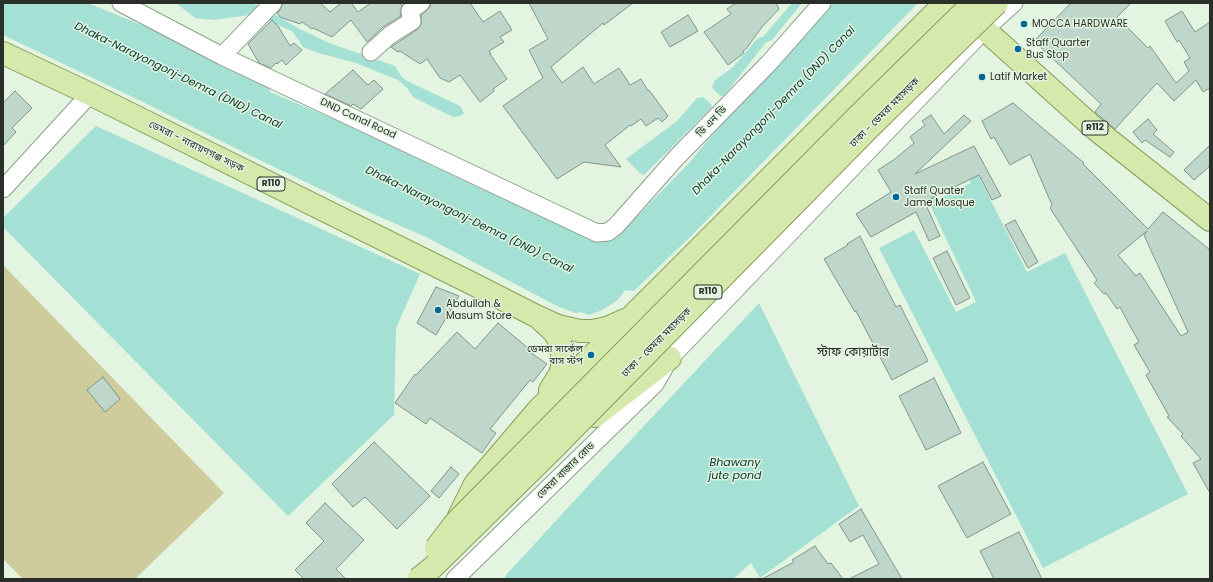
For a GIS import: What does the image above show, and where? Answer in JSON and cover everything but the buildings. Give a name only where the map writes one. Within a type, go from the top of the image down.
[{"type":"main road","points":[[456,522],[476,484],[537,412],[945,3]]},
{"type":"main road","points":[[955,3],[984,30]]},
{"type":"main road","name":"ঢাকা - ডেমরা মহাসড়ক","points":[[412,579],[456,522],[859,115],[973,3]]},
{"type":"main road","name":"ঢাকা - ডেমরা মহাসড়ক","points":[[418,579],[433,567],[552,450],[865,132],[997,3]]},
{"type":"main road","name":"R112","points":[[984,30],[1094,128],[1210,220]]},
{"type":"main road","name":"ডেমরা - নারায়ণগঞ্জ সড়ক","points":[[3,53],[90,94],[558,326],[580,331],[592,331],[607,328],[631,317]]},
{"type":"main road","name":"ডেমরা - নারায়ণগঞ্জ সড়ক","points":[[537,412],[560,374],[562,367],[560,342],[554,332],[538,317]]},
{"type":"main road","points":[[552,450],[670,358]]},
{"type":"street","name":"DND Canal Road","points":[[121,3],[222,56],[597,233]]},
{"type":"street","points":[[371,52],[390,35],[412,20],[410,11],[421,3]]},
{"type":"street","name":"ডি এন ডি","points":[[597,233],[608,232],[616,226],[676,158],[769,63],[822,3]]},
{"type":"street","name":"ডেমরা বাজার রোড","points":[[455,579],[655,384],[670,358],[984,30],[1014,3]]},
{"type":"street","points":[[222,56],[271,5]]},
{"type":"street","points":[[3,189],[90,94]]},
{"type":"shaded area","points":[[3,265],[224,493],[135,579],[23,579],[3,559]]},
{"type":"water","name":"Dhaka-Narayongonj-Demra (DND) Canal","points":[[3,3],[88,3],[144,26],[269,87],[270,92],[367,133],[430,165],[586,237],[600,241],[609,241],[617,237],[689,163],[729,115],[833,3],[918,3],[694,233],[634,291],[625,290],[618,300],[602,310],[589,315],[581,312],[575,313],[557,306],[426,237],[362,209],[3,35]]},
{"type":"water","points":[[176,3],[242,3],[262,7],[298,28],[329,43],[395,66],[401,76],[407,81],[460,106],[464,113],[460,116],[453,117],[413,97],[407,88],[398,80],[356,63],[315,52],[303,47],[293,32],[256,14],[214,20],[195,18]]},
{"type":"water","points":[[792,3],[802,3],[772,40],[765,43],[726,93],[644,175],[641,174],[626,159],[677,121],[697,98],[704,97],[712,88],[714,81],[733,67],[757,39],[764,36]]},
{"type":"water","points":[[96,126],[420,274],[396,328],[394,415],[288,516],[3,227],[3,218]]},
{"type":"water","points":[[975,169],[1027,272],[1065,253],[1188,494],[1043,568],[879,248],[914,230],[956,312],[976,302],[925,194],[931,191],[936,200],[971,183],[967,173]]},
{"type":"water","name":"Bhawany jute pond","points":[[759,303],[859,506],[760,578],[751,563],[733,579],[504,579],[598,475]]},
{"type":"pier","points":[[713,81],[712,88],[721,96],[728,94],[710,111],[712,105],[703,97],[696,97],[703,95]]},
{"type":"place","name":"MOCCA HARDWARE","points":[[1024,24]]},
{"type":"place","name":"Staff Quarter Bus Stop","points":[[1018,49]]},
{"type":"place","name":"Latif Market","points":[[982,77]]},
{"type":"place","name":"Staff Quater Jame Mosque","points":[[896,197]]},
{"type":"place","name":"Abdullah & Masum Store","points":[[438,310]]},
{"type":"place","name":"ডেমরা সার্কেল বাস স্টপ","points":[[591,355]]},
{"type":"district","name":"স্টাফ কোয়ার্টার","points":[[853,353]]}]
